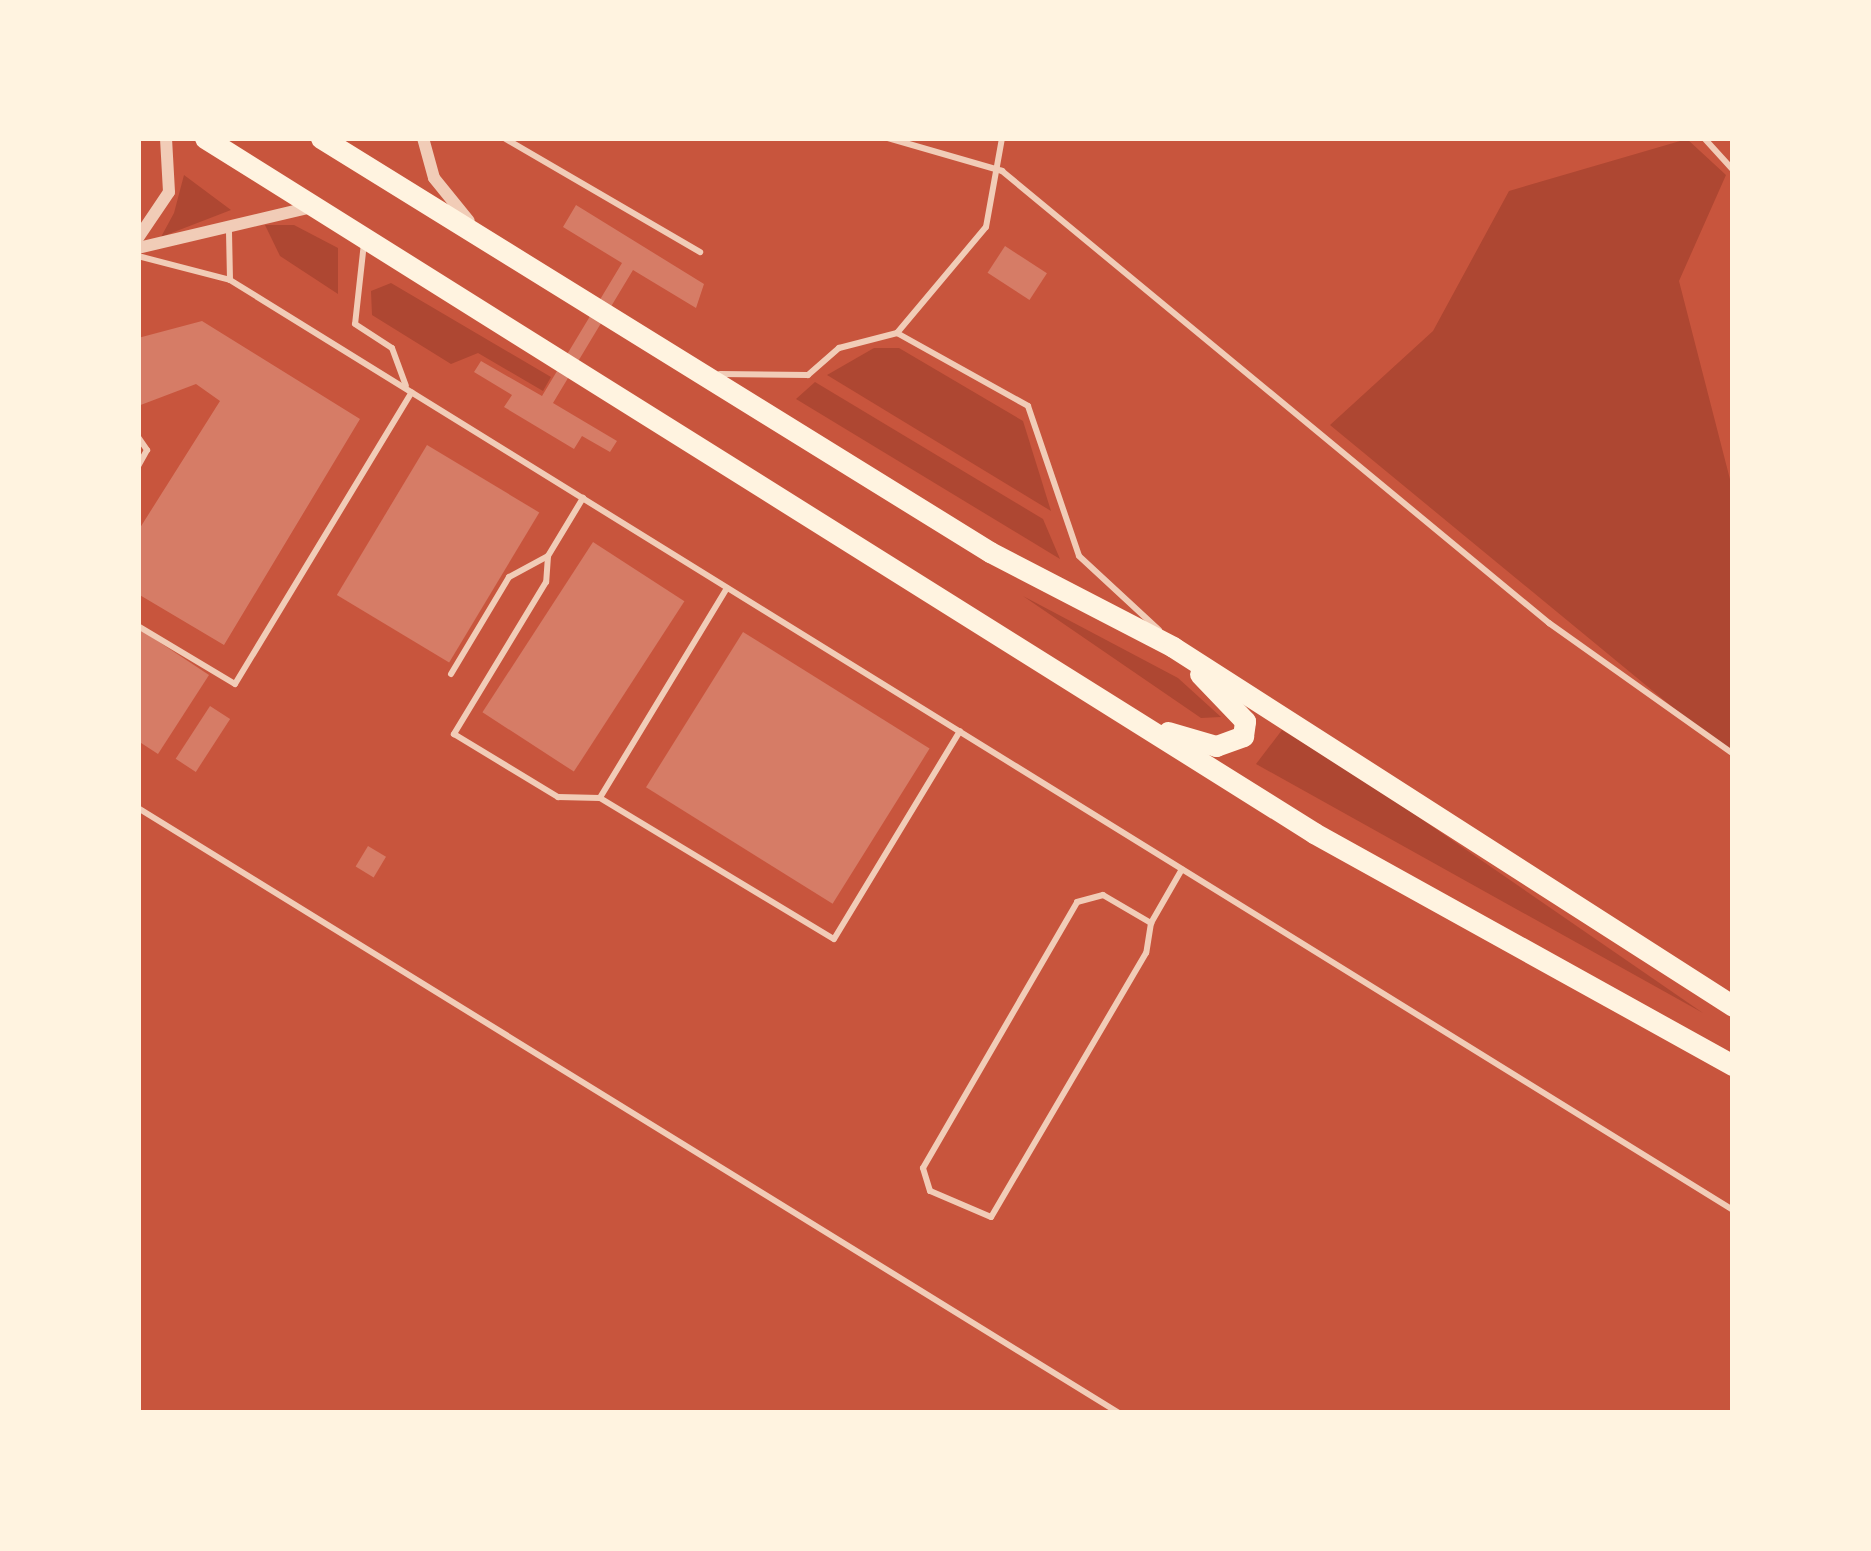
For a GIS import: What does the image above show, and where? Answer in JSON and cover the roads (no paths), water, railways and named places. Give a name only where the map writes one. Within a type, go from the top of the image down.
[{"type":"main road","points":[[206,138],[1122,715],[1733,1065]]},
{"type":"main road","points":[[321,138],[529,272],[990,552],[1173,647],[1733,1006]]},
{"type":"main road","points":[[1122,715],[1216,746],[1243,736],[1235,708],[1173,647]]},
{"type":"street","points":[[138,238],[169,192],[166,138]]},
{"type":"street","points":[[423,138],[459,213],[529,272]]},
{"type":"street","points":[[138,252],[248,216],[313,207]]},
{"type":"lane","points":[[504,138],[700,252]]},
{"type":"lane","points":[[888,138],[1002,172],[1549,623],[1733,754]]},
{"type":"lane","points":[[673,359],[724,376],[808,375],[839,348],[897,333],[986,226],[1002,172],[1002,138]]},
{"type":"lane","points":[[1704,138],[1733,170]]},
{"type":"lane","points":[[230,280],[225,235],[248,216]]},
{"type":"lane","points":[[365,239],[356,324],[392,348],[410,391]]},
{"type":"lane","points":[[138,252],[230,280],[1733,1210]]},
{"type":"lane","points":[[897,333],[1028,406],[1079,556],[1173,647]]},
{"type":"lane","points":[[138,626],[235,684],[410,391]]},
{"type":"lane","points":[[138,437],[147,450],[138,466]]},
{"type":"lane","points":[[583,498],[548,556],[546,583],[454,734],[558,797],[600,798],[834,939],[960,731]]},
{"type":"lane","points":[[451,674],[509,577],[548,556]]},
{"type":"lane","points":[[600,798],[728,588]]},
{"type":"lane","points":[[138,808],[1119,1413]]},
{"type":"lane","points":[[1151,922],[1103,895],[1077,902],[923,1168],[930,1191],[992,1217],[1147,952],[1151,922],[1182,869]]}]
